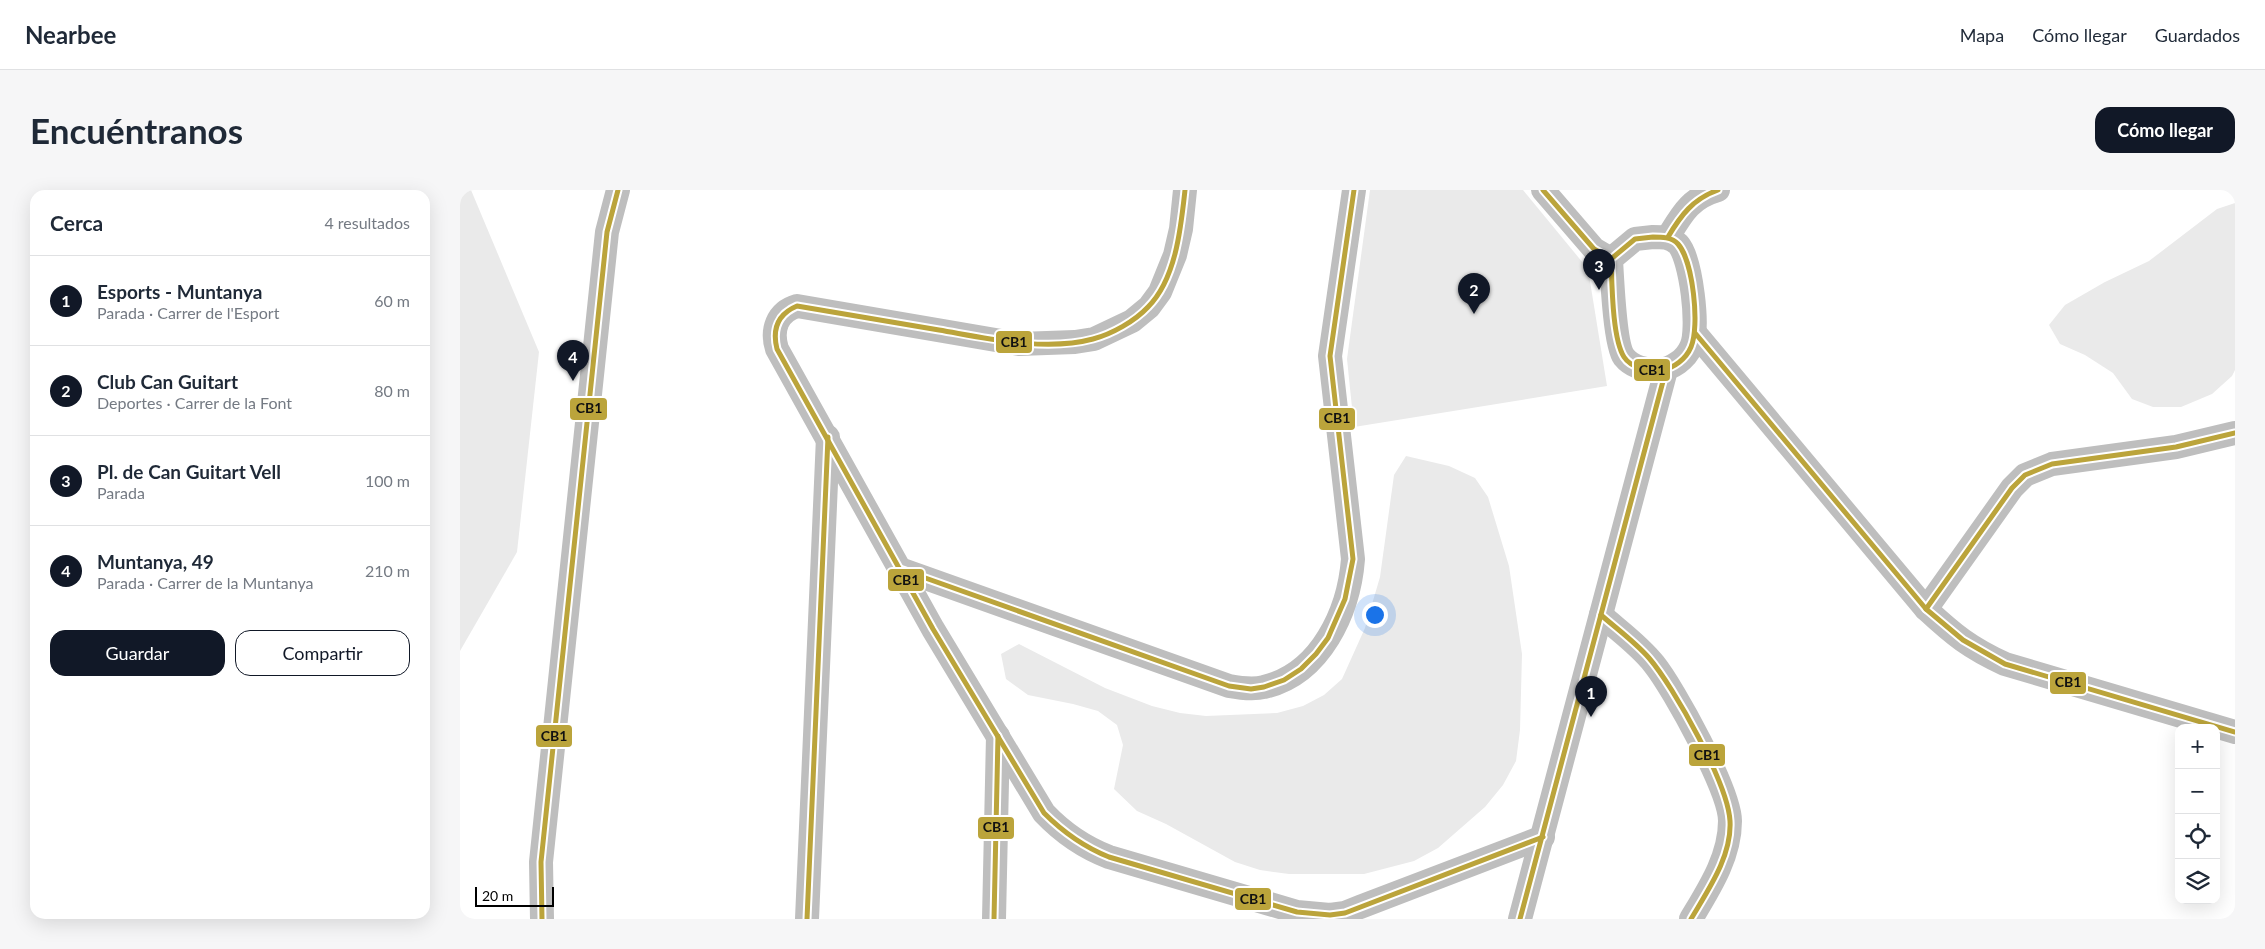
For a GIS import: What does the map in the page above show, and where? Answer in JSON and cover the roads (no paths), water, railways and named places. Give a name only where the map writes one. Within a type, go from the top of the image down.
[{"type":"street","points":[[542,919],[542,852],[607,232],[618,190]]},
{"type":"street","points":[[1185,190],[1181,229],[1175,255],[1160,292],[1149,307],[1132,321],[1094,339],[1075,342],[1020,344],[818,308],[797,306],[789,308],[780,317],[775,329],[774,339],[782,359],[828,437],[933,629],[1044,813],[1060,829],[1090,850],[1297,912],[1316,914],[1345,913],[1543,837]]},
{"type":"street","points":[[900,569],[1229,686],[1263,688],[1280,682],[1308,664],[1334,629],[1351,579],[1353,558],[1330,356],[1354,190]]},
{"type":"street","points":[[1544,190],[1594,249],[1610,259]]},
{"type":"street","points":[[1668,237],[1694,200],[1718,190]]},
{"type":"street","points":[[1668,237],[1678,244],[1684,254],[1688,264],[1695,333],[1692,345],[1686,356],[1666,370],[1648,370],[1634,365],[1623,356],[1619,345],[1610,259],[1635,239],[1668,237]]},
{"type":"street","points":[[1695,333],[1926,609],[1977,652],[2005,664],[2235,732]]},
{"type":"street","points":[[1520,919],[1666,370]]},
{"type":"street","points":[[1926,609],[2012,488],[2032,472],[2052,464],[2071,460],[2176,447],[2235,433]]},
{"type":"street","points":[[807,919],[828,437]]},
{"type":"street","points":[[1600,616],[1637,646],[1654,664],[1671,688],[1717,777],[1729,811],[1728,834],[1719,869],[1691,919]]},
{"type":"street","points":[[994,919],[998,736]]},
{"type":"place","name":"Pl. de Can Guitart Vell","points":[[1599,290]]},
{"type":"place","name":"Club Can Guitart","points":[[1474,314]]},
{"type":"place","name":"Muntanya, 49","points":[[573,381]]},
{"type":"place","name":"Esports - Muntanya","points":[[1591,717]]}]
